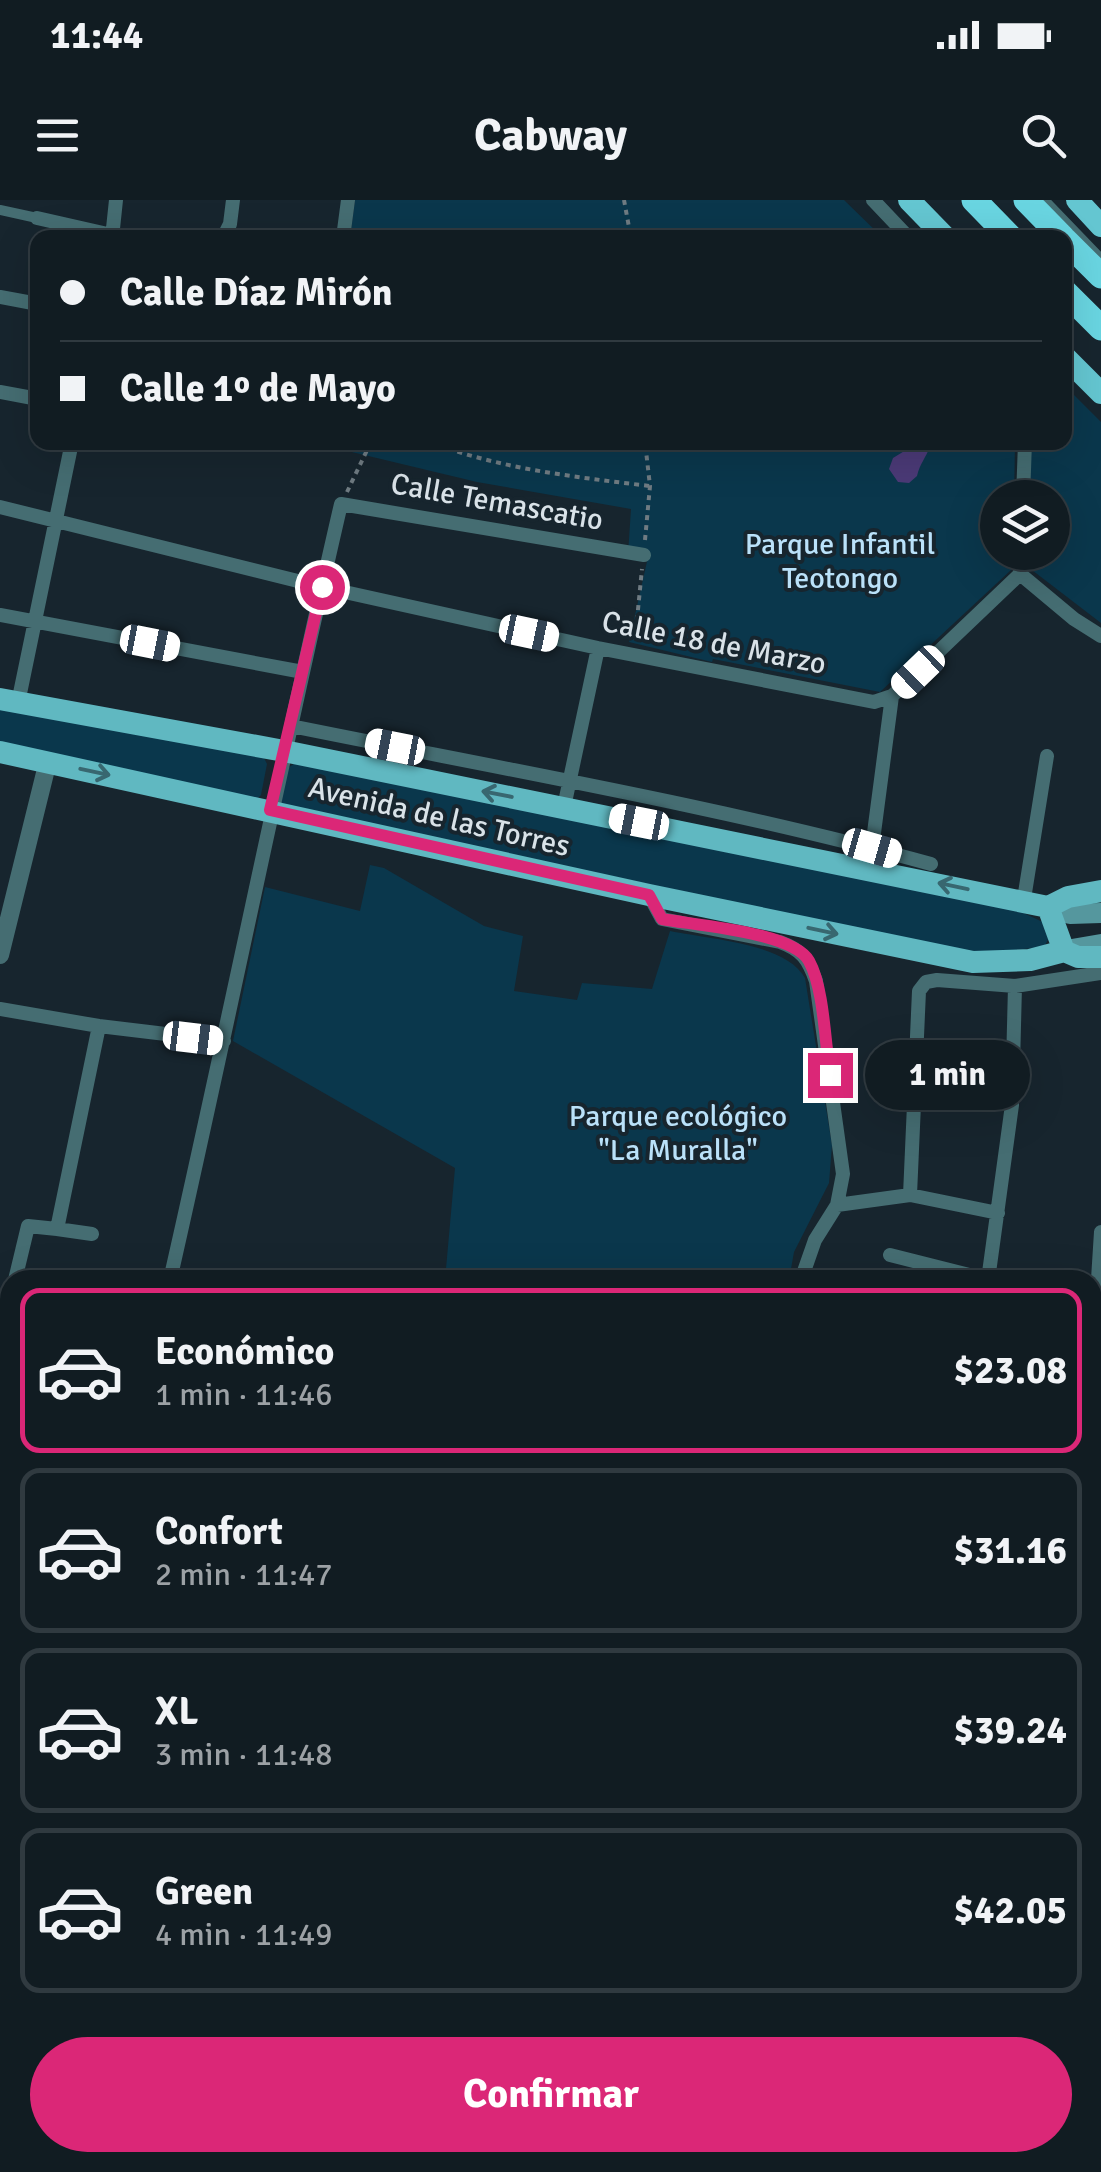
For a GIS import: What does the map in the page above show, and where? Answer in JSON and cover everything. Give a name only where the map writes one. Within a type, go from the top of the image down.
[{"type":"highway","points":[[974,200],[1003,230]]},
{"type":"highway","points":[[1026,200],[1055,230]]},
{"type":"highway","points":[[1076,207],[1101,226]]},
{"type":"highway","points":[[1072,247],[1101,276]]},
{"type":"highway","points":[[1072,299],[1101,328]]},
{"type":"highway","points":[[1072,364],[1101,393]]},
{"type":"main road","name":"Avenida de las Torres","points":[[9,701],[284,751],[1024,899],[1070,914],[1101,913]]},
{"type":"main road","name":"Avenida de las Torres","points":[[0,752],[973,962],[1030,960],[1101,944]]},
{"type":"main road","points":[[1101,891],[1068,897],[1048,906],[1064,951],[1078,958],[1101,957]]},
{"type":"street","points":[[113,230],[116,200]]},
{"type":"street","points":[[227,230],[233,200]]},
{"type":"street","points":[[344,230],[348,200]]},
{"type":"street","points":[[872,200],[906,220]]},
{"type":"street","points":[[0,210],[87,230]]},
{"type":"street","points":[[0,298],[30,303]]},
{"type":"street","points":[[0,392],[30,397]]},
{"type":"street","points":[[9,701],[35,621],[70,450]]},
{"type":"street","points":[[1024,480],[1025,450]]},
{"type":"street","points":[[172,1270],[224,1042],[270,810],[341,504]]},
{"type":"street","name":"Calle Temascatio","points":[[341,504],[644,555]]},
{"type":"street","name":"Calle 18 de Marzo","points":[[0,508],[322,587],[598,648],[874,702],[892,696]]},
{"type":"street","points":[[872,848],[892,696],[1020,570]]},
{"type":"street","points":[[1020,574],[1101,636]]},
{"type":"street","points":[[0,615],[303,672]]},
{"type":"street","points":[[564,807],[598,648]]},
{"type":"street","points":[[290,726],[568,782],[931,864]]},
{"type":"street","points":[[1024,899],[1047,756]]},
{"type":"street","points":[[0,955],[48,761]]},
{"type":"street","points":[[649,895],[662,919],[780,942],[798,949],[808,959],[816,981],[842,1174],[836,1204],[815,1240],[804,1270]]},
{"type":"street","points":[[910,1195],[920,991],[926,982],[1015,986],[1101,973]]},
{"type":"street","points":[[989,1270],[1012,1105],[1015,986]]},
{"type":"street","points":[[0,1009],[224,1042]]},
{"type":"street","points":[[57,1229],[99,1026]]},
{"type":"street","points":[[836,1204],[910,1195],[998,1213]]},
{"type":"street","points":[[18,1270],[28,1226],[92,1234]]},
{"type":"street","points":[[1100,1248],[1101,1232]]},
{"type":"street","points":[[890,1255],[949,1270]]},
{"type":"lane","points":[[1047,200],[1101,256]]},
{"type":"lane","points":[[1076,207],[1101,240]]},
{"type":"path","points":[[624,200],[630,230]]},
{"type":"path","points":[[341,504],[366,450]]},
{"type":"path","points":[[450,450],[476,460],[544,474],[650,486],[646,450]]},
{"type":"green space","points":[[355,200],[844,200],[875,230],[351,230]]},
{"type":"green space","points":[[1072,393],[1101,422],[1101,623],[1032,570],[1070,570],[1070,480],[1030,480],[1031,450],[1072,450]]},
{"type":"green space","name":"Parque Infantil Teotongo","points":[[343,450],[1015,450],[1014,480],[980,480],[980,570],[1011,570],[880,692],[713,659],[712,662],[629,642],[648,557],[628,554],[631,509],[477,482]]},
{"type":"green space","points":[[0,703],[263,756],[267,764],[261,795],[255,801],[0,749]]},
{"type":"green space","points":[[295,763],[1013,908],[1047,924],[1049,938],[1044,947],[975,954],[279,805],[288,768]]},
{"type":"green space","name":"Parque ecológico \"La Muralla\"","points":[[370,865],[384,868],[484,926],[523,936],[514,991],[577,1000],[582,983],[652,989],[670,931],[745,944],[795,966],[805,978],[832,1145],[829,1183],[794,1252],[791,1270],[446,1270],[455,1168],[233,1041],[265,887],[360,911]]},
{"type":"shaded area","points":[[906,450],[928,450],[917,476],[909,483],[898,482],[889,469],[893,458]]},
{"type":"route","points":[[322,587],[270,810],[649,895],[662,919],[758,936],[798,949],[808,959],[816,981],[830,1075]]}]
